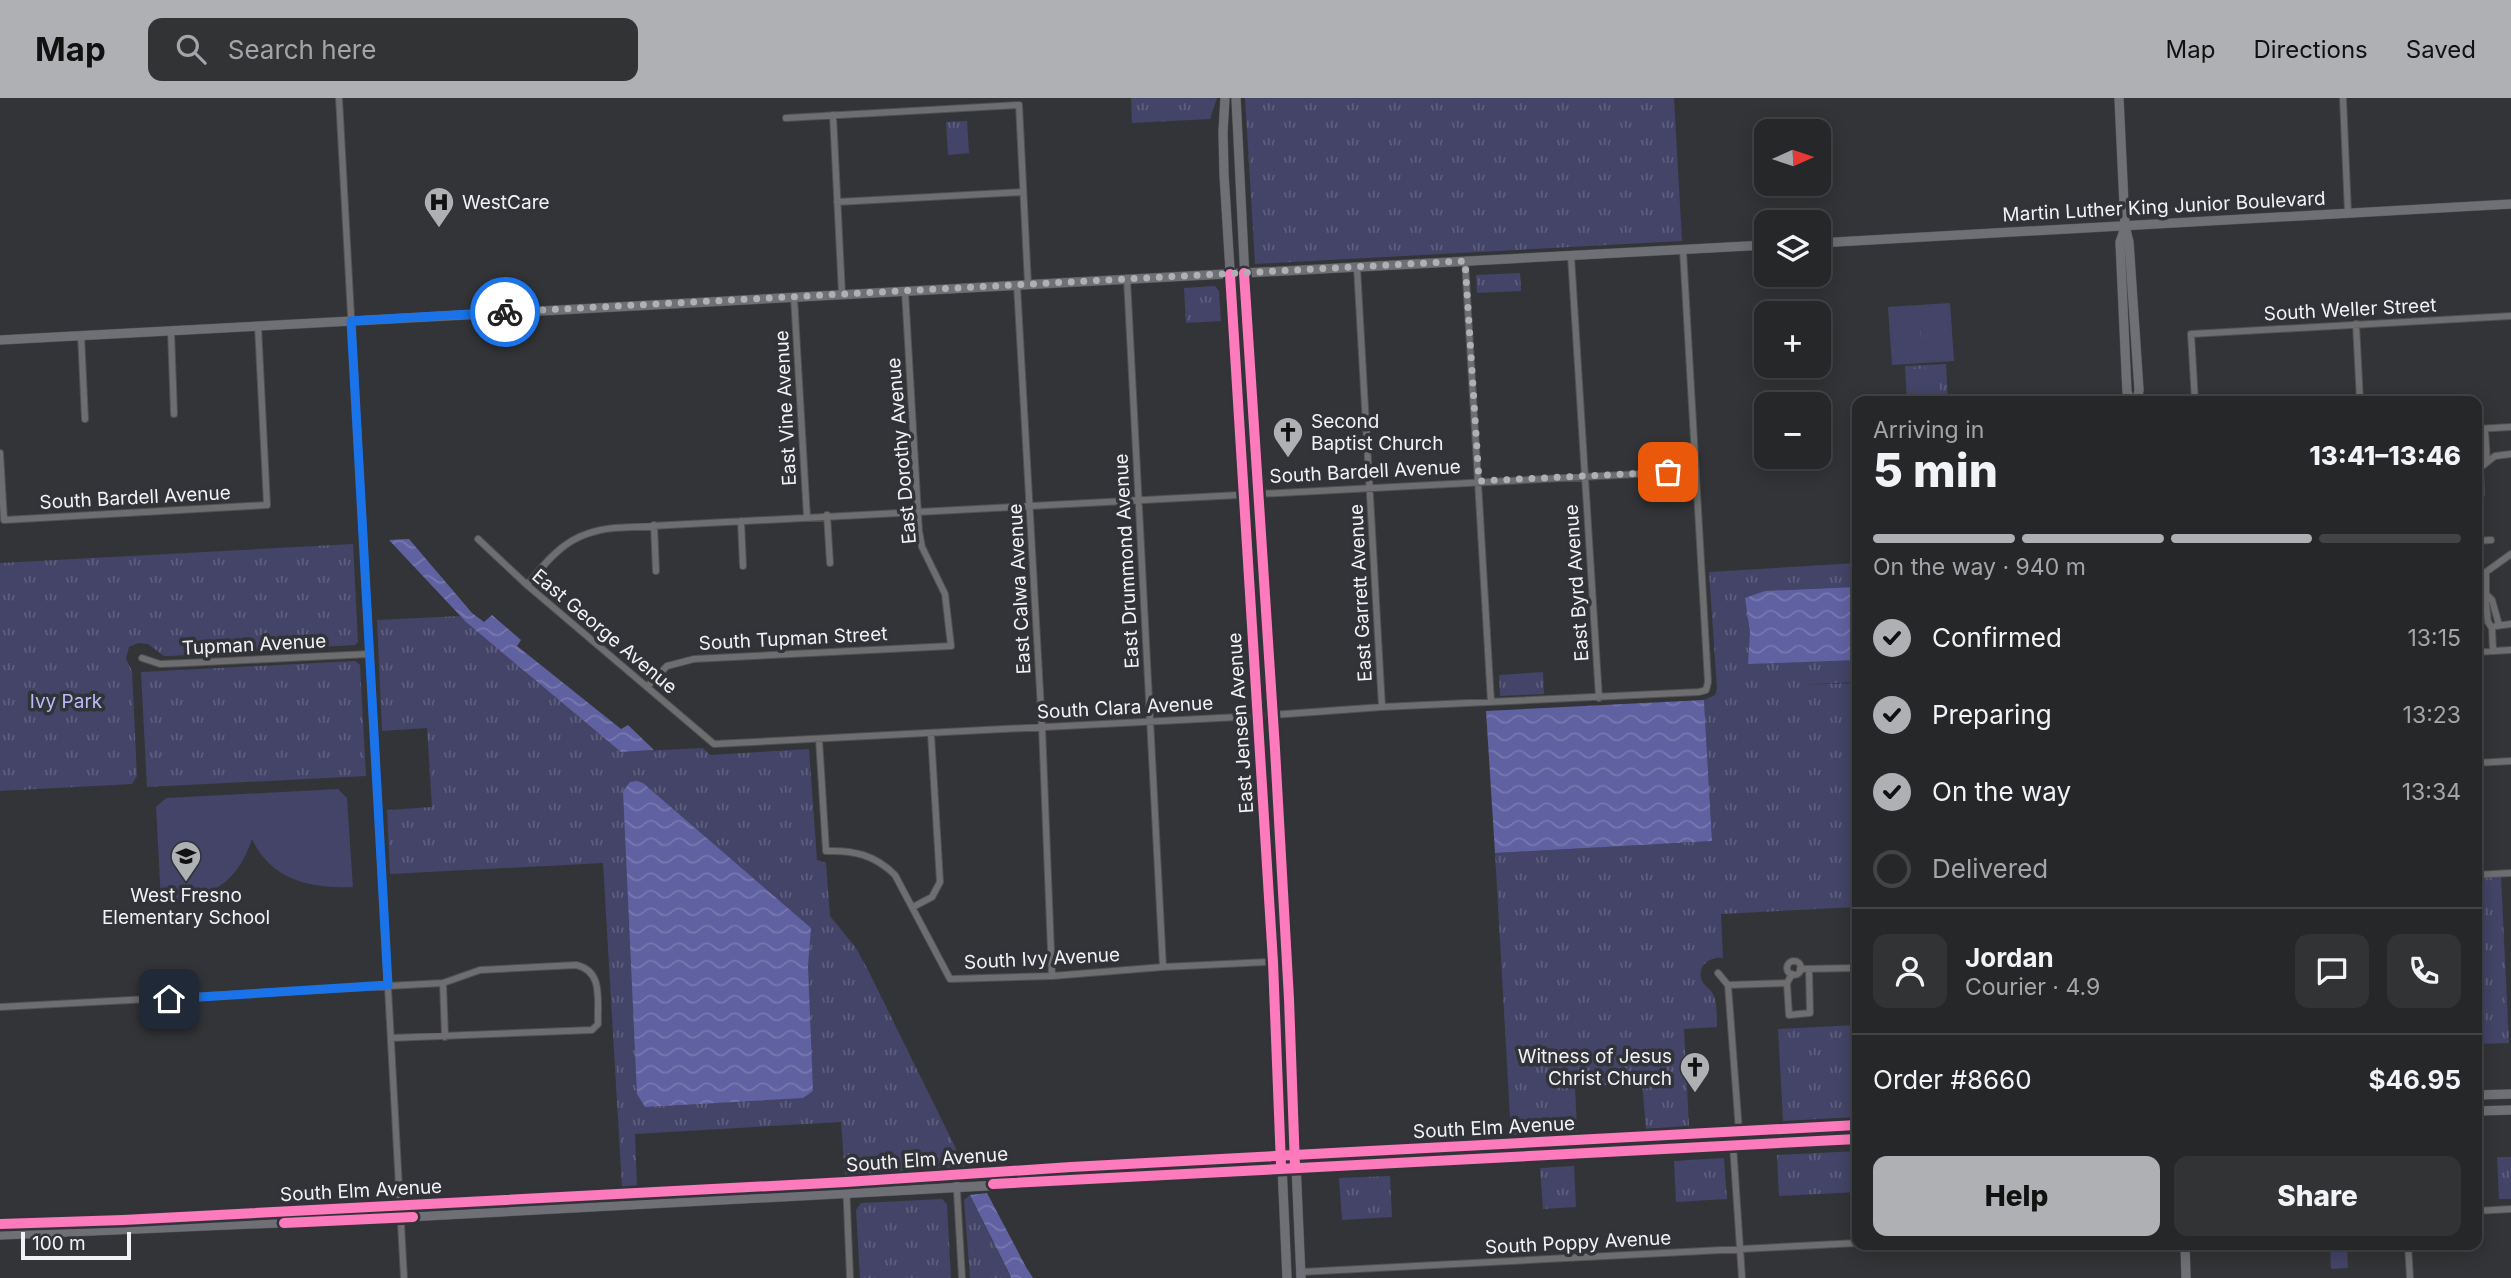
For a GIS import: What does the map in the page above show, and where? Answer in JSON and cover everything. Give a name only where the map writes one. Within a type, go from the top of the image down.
[{"type":"main road","name":"East Jensen Avenue","points":[[1225,98],[1223,142],[1273,962],[1287,1278]]},
{"type":"main road","name":"East Jensen Avenue","points":[[1236,98],[1257,493],[1287,961],[1301,1275]]},
{"type":"main road","points":[[2119,98],[2125,226],[2129,242],[2138,396]]},
{"type":"main road","name":"Martin Luther King Junior Boulevard","points":[[1831,242],[2511,205]]},
{"type":"main road","points":[[2125,226],[2120,242],[2129,396]]},
{"type":"main road","points":[[0,340],[1754,247]]},
{"type":"main road","points":[[2482,1095],[2511,1094]]},
{"type":"main road","points":[[2482,1111],[2511,1110]]},
{"type":"main road","name":"South Elm Avenue","points":[[0,1224],[846,1182],[1852,1125]]},
{"type":"main road","name":"South Elm Avenue","points":[[0,1235],[846,1194],[1852,1139]]},
{"type":"main road","points":[[2185,1250],[2186,1278]]},
{"type":"street","points":[[339,98],[404,1278]]},
{"type":"street","points":[[2343,98],[2348,213]]},
{"type":"street","points":[[786,118],[1019,105],[1028,284]]},
{"type":"street","points":[[832,115],[842,294]]},
{"type":"street","points":[[837,202],[1023,192]]},
{"type":"street","points":[[1684,250],[1696,471]]},
{"type":"street","name":"East Byrd Avenue","points":[[1571,256],[1600,698]]},
{"type":"street","points":[[1465,261],[1491,702]]},
{"type":"street","name":"East Garrett Avenue","points":[[1357,267],[1382,707]]},
{"type":"street","name":"East Drummond Avenue","points":[[1128,279],[1164,967]]},
{"type":"street","name":"East Calwa Avenue","points":[[1017,285],[1042,727],[1052,976]]},
{"type":"street","name":"East Dorothy Avenue","points":[[905,291],[922,547],[945,594],[951,646]]},
{"type":"street","name":"East Vine Avenue","points":[[794,297],[807,517]]},
{"type":"street","name":"South Weller Street","points":[[2195,396],[2191,334],[2511,316]]},
{"type":"street","points":[[2356,324],[2360,396]]},
{"type":"street","name":"South Bardell Avenue","points":[[0,453],[4,520],[267,505],[258,326]]},
{"type":"street","points":[[170,331],[174,414]]},
{"type":"street","points":[[81,335],[85,419]]},
{"type":"street","points":[[2487,462],[2485,429],[2511,427]]},
{"type":"street","points":[[2482,466],[2495,456],[2511,454]]},
{"type":"street","name":"South Bardell Avenue","points":[[527,585],[545,562],[571,539],[598,530],[918,510],[1696,471]]},
{"type":"street","name":"South Clara Avenue","points":[[714,744],[1699,692],[1706,690],[1707,682],[1696,471]]},
{"type":"street","points":[[827,515],[830,564]]},
{"type":"street","points":[[741,521],[743,566]]},
{"type":"street","points":[[654,525],[656,571]]},
{"type":"street","name":"East George Avenue","points":[[478,539],[527,585],[714,744]]},
{"type":"street","points":[[2482,541],[2491,540]]},
{"type":"street","points":[[2511,554],[2486,572],[2488,622],[2495,626],[2511,624]]},
{"type":"street","points":[[2493,651],[2495,626]]},
{"type":"street","name":"South Tupman Street","points":[[647,687],[667,666],[694,659],[951,646]]},
{"type":"street","points":[[2482,652],[2511,650]]},
{"type":"street","name":"Tupman Avenue","points":[[142,658],[160,664],[369,653]]},
{"type":"street","points":[[913,907],[932,897],[940,881],[931,734]]},
{"type":"street","name":"South Ivy Avenue","points":[[820,739],[826,851],[850,852],[878,860],[895,875],[950,979],[1052,976],[1287,961]]},
{"type":"street","points":[[2482,763],[2511,761]]},
{"type":"street","points":[[2482,875],[2511,873]]},
{"type":"street","points":[[1792,974],[1787,968],[1790,962],[1797,961],[1801,969]]},
{"type":"street","points":[[0,1007],[443,983],[484,969],[576,965],[589,970],[596,978],[598,1024],[592,1030],[391,1038]]},
{"type":"street","points":[[1801,969],[1852,968]]},
{"type":"street","points":[[1801,969],[1792,974],[1787,983],[1789,1015],[1810,1013],[1809,970]]},
{"type":"street","points":[[1718,973],[1728,985],[1739,1131],[1733,1145],[1742,1278]]},
{"type":"street","points":[[443,983],[445,1037]]},
{"type":"street","points":[[1728,985],[1787,983]]},
{"type":"street","points":[[956,1174],[962,1278]]},
{"type":"street","points":[[846,1182],[850,1278]]},
{"type":"street","points":[[2482,1211],[2511,1209]]},
{"type":"street","name":"South Poppy Avenue","points":[[1301,1275],[1852,1242]]},
{"type":"street","points":[[2409,1250],[2410,1278]]},
{"type":"green space","points":[[1131,98],[1217,98],[1210,119],[1132,123]]},
{"type":"green space","points":[[1245,98],[1674,98],[1682,241],[1255,264]]},
{"type":"green space","points":[[967,121],[969,153],[948,155],[946,122]]},
{"type":"green space","points":[[1520,273],[1521,291],[1477,293],[1476,275]]},
{"type":"green space","points":[[1215,286],[1219,291],[1221,321],[1186,323],[1184,288]]},
{"type":"green space","points":[[1950,303],[1954,361],[1892,365],[1888,307]]},
{"type":"green space","points":[[1948,306],[1949,322],[1921,324],[1920,307]]},
{"type":"green space","points":[[1919,307],[1919,324],[1892,325],[1891,309]]},
{"type":"green space","points":[[1949,324],[1950,341],[1922,342],[1921,326]]},
{"type":"green space","points":[[1920,326],[1921,342],[1893,344],[1892,327]]},
{"type":"green space","points":[[1950,342],[1951,359],[1924,361],[1923,344]]},
{"type":"green space","points":[[1921,344],[1922,361],[1894,362],[1893,346]]},
{"type":"green space","points":[[1946,364],[1948,396],[1907,396],[1905,366]]},
{"type":"green space","points":[[1938,368],[1939,380],[1914,382],[1913,369]]},
{"type":"green space","points":[[1939,384],[1940,396],[1915,396],[1914,386]]},
{"type":"green space","name":"Ivy Park","points":[[353,544],[358,642],[355,645],[164,656],[148,644],[138,643],[129,647],[126,659],[132,671],[137,776],[132,784],[0,791],[0,563]]},
{"type":"green space","points":[[1852,563],[1852,682],[1799,685],[1852,683],[1852,907],[1721,914],[1723,958],[1709,960],[1701,971],[1702,981],[1714,996],[1717,1027],[1684,1029],[1689,1126],[1646,1129],[1642,1083],[1575,1087],[1577,1132],[1511,1135],[1495,853],[1712,841],[1704,700],[1715,695],[1717,689],[1709,572]]},
{"type":"green space","points":[[460,616],[621,752],[703,748],[710,755],[809,749],[817,860],[826,863],[830,916],[856,948],[869,972],[965,1167],[845,1176],[841,1122],[635,1134],[637,1187],[622,1187],[603,863],[390,874],[387,810],[432,807],[427,728],[382,731],[377,620]]},
{"type":"green space","points":[[355,661],[360,665],[366,776],[147,787],[141,672]]},
{"type":"green space","points":[[1543,672],[1544,694],[1500,696],[1499,675]]},
{"type":"green space","points":[[338,789],[347,798],[353,887],[307,884],[281,873],[260,853],[252,839],[238,869],[218,887],[193,897],[161,901],[156,807],[166,798]]},
{"type":"green space","points":[[2501,876],[2509,1043],[2482,1044],[2482,877]]},
{"type":"green space","points":[[1852,1025],[1852,1117],[1783,1121],[1778,1029]]},
{"type":"green space","points":[[1852,1151],[1852,1192],[1779,1196],[1777,1155]]},
{"type":"green space","points":[[2497,1157],[2511,1157],[2511,1199],[2499,1199]]},
{"type":"green space","points":[[1724,1158],[1727,1199],[1676,1202],[1674,1161]]},
{"type":"green space","points":[[1574,1166],[1576,1207],[1543,1209],[1540,1168]]},
{"type":"green space","points":[[1390,1176],[1392,1217],[1342,1220],[1339,1178]]},
{"type":"green space","points":[[970,1195],[1011,1278],[970,1278],[964,1200]]},
{"type":"green space","points":[[942,1199],[947,1204],[951,1278],[860,1278],[856,1210],[861,1203]]},
{"type":"green space","points":[[2330,1250],[2347,1250],[2348,1268],[2331,1269]]},
{"type":"water","points":[[409,539],[472,613],[484,622],[492,615],[521,640],[517,646],[621,729],[628,725],[654,750],[621,752],[466,622],[389,540]]},
{"type":"water","points":[[1852,587],[1852,660],[1748,664],[1750,632],[1745,598],[1765,591]]},
{"type":"water","points":[[1704,700],[1712,841],[1495,853],[1486,711]]},
{"type":"water","points":[[630,782],[643,783],[811,928],[808,966],[813,1091],[803,1098],[645,1107],[637,1094],[623,791]]},
{"type":"water","points":[[987,1193],[1033,1278],[1011,1278],[970,1195]]},
{"type":"cycle path","points":[[1244,273],[1275,749],[1295,1166]]},
{"type":"cycle path","points":[[1230,274],[1273,962],[1281,1165]]},
{"type":"cycle path","points":[[0,1224],[123,1220],[846,1182],[1071,1167],[1852,1125]]},
{"type":"cycle path","points":[[993,1184],[1852,1139]]},
{"type":"cycle path","points":[[284,1223],[413,1217]]},
{"type":"way so far","points":[[505,312],[1465,261],[1479,481],[1668,472]]},
{"type":"place","name":"WestCare","points":[[439,229]]},
{"type":"place","name":"Second Baptist Church","points":[[1288,459]]},
{"type":"place","name":"West Fresno Elementary School","points":[[186,883]]},
{"type":"place","name":"Witness of Jesus Christ Church","points":[[1695,1094]]},
{"type":"route","points":[[169,999],[388,985],[351,321],[505,312]]}]
